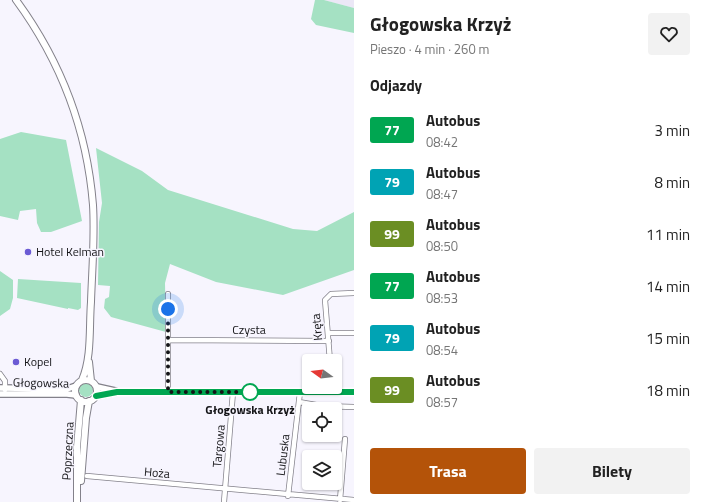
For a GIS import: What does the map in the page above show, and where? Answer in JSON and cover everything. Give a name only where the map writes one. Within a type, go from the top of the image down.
[{"type":"main road","points":[[16,0],[34,26],[56,66],[75,112],[85,150],[91,186],[93,219],[88,356],[91,381],[97,387],[96,396],[89,402],[78,398],[76,386],[82,380],[88,356]]},
{"type":"main road","points":[[82,380],[91,381]]},
{"type":"main road","name":"Poprzeczna","points":[[77,502],[78,398]]},
{"type":"main road","name":"Poprzeczna","points":[[77,502],[89,402]]},
{"type":"street","name":"Kręta","points":[[330,354],[325,300],[327,296],[331,294],[354,293]]},
{"type":"street","points":[[168,294],[168,392]]},
{"type":"street","points":[[328,333],[354,333]]},
{"type":"street","name":"Czysta","points":[[168,340],[329,341]]},
{"type":"street","points":[[0,374],[5,381],[2,390]]},
{"type":"street","name":"Głogowska","points":[[2,390],[70,388],[76,386]]},
{"type":"street","points":[[97,387],[117,392]]},
{"type":"street","name":"Głogowska","points":[[2,390],[67,394],[78,398]]},
{"type":"street","points":[[342,391],[354,392]]},
{"type":"street","points":[[96,396],[117,392],[300,392]]},
{"type":"street","name":"Targowa","points":[[224,502],[233,392]]},
{"type":"street","name":"Lubuska","points":[[288,496],[300,392]]},
{"type":"street","points":[[299,402],[322,406],[354,406]]},
{"type":"street","points":[[340,500],[345,439]]},
{"type":"street","name":"Hoża","points":[[87,476],[288,496],[354,500]]},
{"type":"shaded area","points":[[324,0],[354,0],[354,8]]},
{"type":"green space","points":[[315,0],[324,0],[354,8],[354,33],[316,25],[311,19]]},
{"type":"green space","points":[[21,132],[66,140],[82,221],[51,232],[41,232],[37,223],[36,209],[20,211],[18,220],[0,216],[0,139]]},
{"type":"green space","points":[[96,148],[142,171],[168,190],[293,229],[317,231],[354,212],[354,270],[283,295],[216,282],[170,264],[165,283],[166,332],[111,317],[104,308],[105,299],[109,297],[110,286],[98,285],[99,222],[102,203]]},
{"type":"green space","points":[[0,271],[13,280],[13,298],[10,309],[0,316]]},
{"type":"green space","points":[[18,279],[81,283],[81,308],[78,310],[68,309],[17,298]]},
{"type":"green space","points":[[83,383],[89,383],[93,387],[93,393],[89,397],[83,397],[79,393],[79,387]]},
{"type":"bus line","name":"77","points":[[96,396],[100,394],[117,392],[354,392]]},
{"type":"place","name":"Hotel Kelman","points":[[28,252]]},
{"type":"place","name":"Kopel","points":[[16,362]]},
{"type":"place","name":"Głogowska Krzyż","points":[[250,392]]},
{"type":"route","points":[[168,309],[168,392],[250,392]]}]
